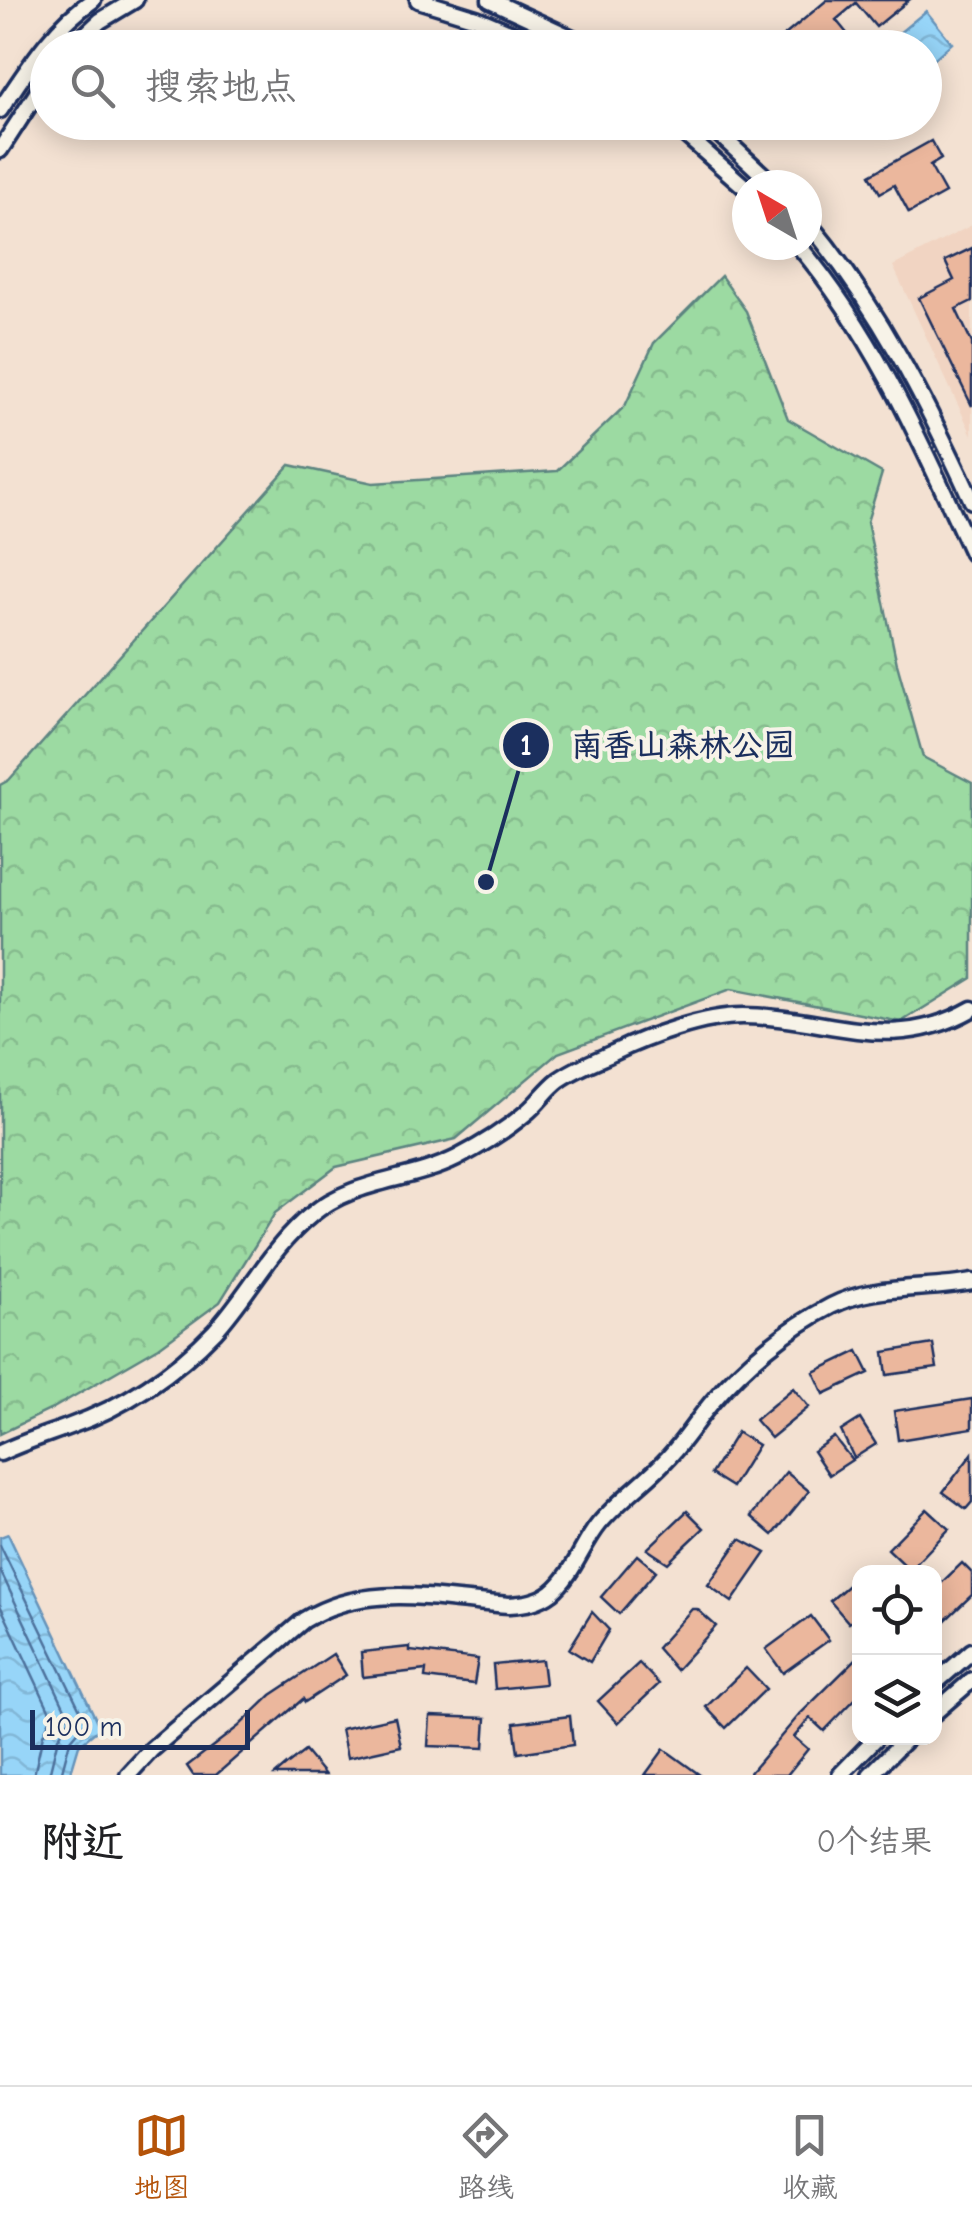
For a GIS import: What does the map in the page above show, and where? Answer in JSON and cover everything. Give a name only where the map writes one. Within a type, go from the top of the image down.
[{"type":"street","points":[[56,30],[93,0]]},
{"type":"street","points":[[90,30],[135,0]]},
{"type":"street","points":[[418,0],[504,30]]},
{"type":"street","points":[[490,0],[555,30]]},
{"type":"street","points":[[0,110],[30,62]]},
{"type":"street","points":[[0,150],[30,104]]},
{"type":"street","points":[[691,140],[732,176]]},
{"type":"street","points":[[725,140],[758,170]]},
{"type":"street","points":[[822,241],[869,302],[901,353],[972,501]]},
{"type":"street","points":[[810,260],[851,314],[882,364],[972,553]]},
{"type":"street","points":[[0,1454],[31,1438],[110,1409],[182,1362],[222,1322],[286,1237],[313,1213],[344,1194],[378,1181],[413,1176],[454,1160],[528,1112],[558,1080],[616,1051],[724,1017],[762,1017],[879,1034],[917,1031],[953,1020],[972,1009]]},
{"type":"street","points":[[128,1775],[248,1667],[323,1608],[364,1596],[510,1606],[530,1604],[548,1596],[563,1582],[598,1526],[665,1462],[727,1385],[801,1326],[832,1306],[861,1295],[972,1282]]},
{"type":"street","points":[[942,1677],[972,1652]]},
{"type":"street","points":[[942,1706],[972,1680]]},
{"type":"street","points":[[840,1775],[869,1745]]},
{"type":"street","points":[[870,1775],[900,1745]]},
{"type":"shaded area","points":[[972,225],[972,435],[893,266]]},
{"type":"green space","points":[[721,276],[746,311],[788,419],[882,473],[867,522],[897,664],[923,757],[972,783],[972,978],[901,1022],[731,989],[558,1053],[456,1139],[336,1167],[275,1213],[220,1302],[159,1347],[0,1434],[0,785],[9,780],[290,465],[373,483],[557,471],[625,406],[654,343]]},
{"type":"water","points":[[926,11],[941,30],[903,30]]},
{"type":"water","points":[[942,31],[952,43],[942,52]]},
{"type":"water","points":[[8,1534],[100,1728],[79,1745],[70,1775],[0,1775],[0,1537]]},
{"type":"building","points":[[827,0],[909,0],[876,27],[856,3],[836,20],[844,30],[791,30]]},
{"type":"building","points":[[931,141],[941,159],[930,166],[945,193],[909,213],[894,185],[880,193],[870,175]]},
{"type":"building","points":[[972,248],[972,301],[956,309],[972,343],[972,406],[919,298],[954,280],[945,261]]},
{"type":"building","points":[[933,1344],[937,1368],[887,1375],[884,1352]]},
{"type":"building","points":[[858,1351],[869,1373],[824,1394],[814,1372]]},
{"type":"building","points":[[793,1388],[809,1407],[771,1438],[755,1420]]},
{"type":"building","points":[[972,1399],[972,1428],[898,1440],[894,1411]]},
{"type":"building","points":[[860,1419],[876,1444],[854,1458],[841,1431]]},
{"type":"building","points":[[737,1432],[758,1445],[732,1487],[711,1474]]},
{"type":"building","points":[[834,1437],[852,1460],[829,1475],[813,1451]]},
{"type":"building","points":[[972,1454],[972,1502],[966,1509],[943,1492]]},
{"type":"building","points":[[786,1472],[809,1491],[773,1535],[751,1516]]},
{"type":"building","points":[[927,1509],[949,1529],[915,1565],[905,1565],[888,1549]]},
{"type":"building","points":[[687,1511],[704,1528],[668,1563],[647,1549]]},
{"type":"building","points":[[740,1539],[766,1553],[732,1602],[708,1585]]},
{"type":"building","points":[[637,1555],[656,1571],[619,1614],[601,1597]]},
{"type":"building","points":[[962,1563],[972,1573],[972,1595],[942,1623],[942,1582]]},
{"type":"building","points":[[852,1582],[852,1621],[849,1623],[830,1601]]},
{"type":"building","points":[[692,1609],[716,1626],[676,1670],[657,1648]]},
{"type":"building","points":[[592,1612],[609,1630],[590,1662],[569,1649]]},
{"type":"building","points":[[811,1616],[829,1640],[783,1673],[766,1649]]},
{"type":"building","points":[[410,1647],[410,1651],[478,1659],[474,1684],[425,1678],[426,1670],[363,1677],[361,1652]]},
{"type":"building","points":[[333,1654],[346,1675],[305,1702],[303,1699],[216,1775],[193,1775],[187,1766],[239,1726],[271,1695]]},
{"type":"building","points":[[542,1660],[545,1684],[495,1689],[493,1665]]},
{"type":"building","points":[[639,1663],[659,1684],[618,1723],[598,1701]]},
{"type":"building","points":[[852,1663],[852,1702],[824,1731],[810,1718],[794,1737],[808,1749],[787,1775],[748,1775],[800,1714]]},
{"type":"building","points":[[746,1668],[766,1689],[726,1728],[706,1707]]},
{"type":"building","points":[[430,1716],[486,1718],[484,1748],[428,1746]]},
{"type":"building","points":[[570,1716],[573,1745],[518,1753],[514,1723]]},
{"type":"building","points":[[395,1717],[401,1746],[347,1758],[341,1729]]},
{"type":"building","points":[[664,1749],[700,1775],[645,1775]]},
{"type":"building","points":[[305,1751],[325,1775],[275,1775],[288,1764]]},
{"type":"place","name":"南香山森林公园","points":[[486,882]]}]
